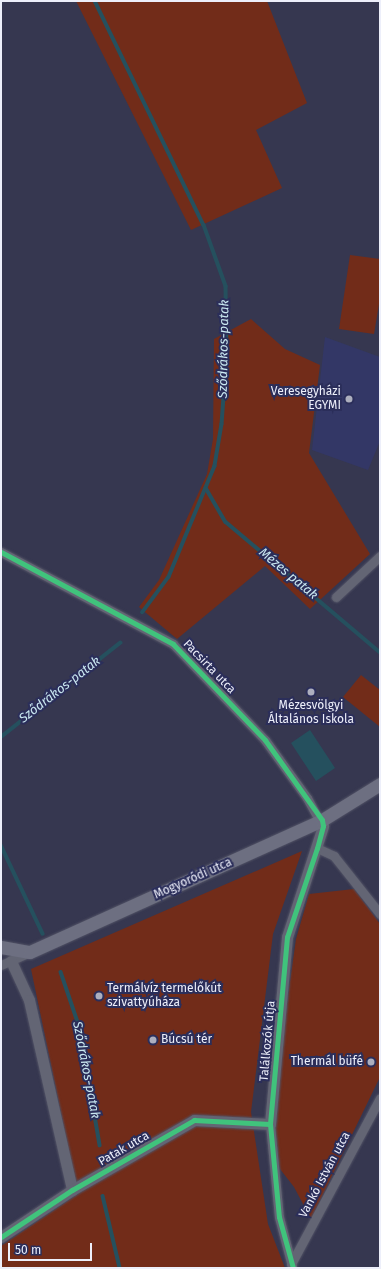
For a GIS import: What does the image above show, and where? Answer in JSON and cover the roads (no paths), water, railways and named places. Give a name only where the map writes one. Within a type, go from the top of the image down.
[{"type":"main road","name":"Mogyoródi utca","points":[[30,952],[322,823],[380,784]]},
{"type":"main road","points":[[1,947],[30,952]]},
{"type":"street","name":"Pacsirta utca","points":[[1,552],[173,644],[265,740],[322,823]]},
{"type":"street","points":[[336,597],[380,556]]},
{"type":"street","name":"Találkozók útja","points":[[292,1266],[279,1218],[270,1124],[287,937],[317,848],[322,823]]},
{"type":"street","points":[[317,848],[334,856],[380,914]]},
{"type":"street","points":[[1,947],[6,963],[29,1000],[72,1190]]},
{"type":"street","name":"Mogyoródi utca","points":[[6,963],[30,952]]},
{"type":"street","name":"Vankó István utca","points":[[292,1266],[380,1098]]},
{"type":"street","name":"Patak utca","points":[[1,1237],[72,1190],[194,1120],[270,1124]]},
{"type":"waterway","name":"Sződrákos-patak","points":[[95,1],[204,225],[226,286],[227,356],[222,424],[215,466],[169,577],[143,612]]},
{"type":"waterway","name":"Mézes patak","points":[[206,488],[226,522],[380,652]]},
{"type":"waterway","name":"Sződrákos-patak","points":[[1,737],[120,643]]},
{"type":"waterway","name":"Sződrákos-patak","points":[[1,845],[43,934]]},
{"type":"waterway","name":"Sződrákos-patak","points":[[61,972],[80,1028],[100,1145]]},
{"type":"waterway","name":"Sződrákos-patak","points":[[103,1196],[120,1268]]},
{"type":"place","name":"Veresegyházi EGYMI","points":[[349,399]]},
{"type":"place","name":"Mézesvölgyi Általános Iskola","points":[[311,692]]},
{"type":"place","name":"Termálvíz termelőkút szivattyúháza","points":[[99,996]]},
{"type":"place","name":"Búcsú tér","points":[[153,1040]]},
{"type":"place","name":"Thermál büfé","points":[[371,1062]]}]
